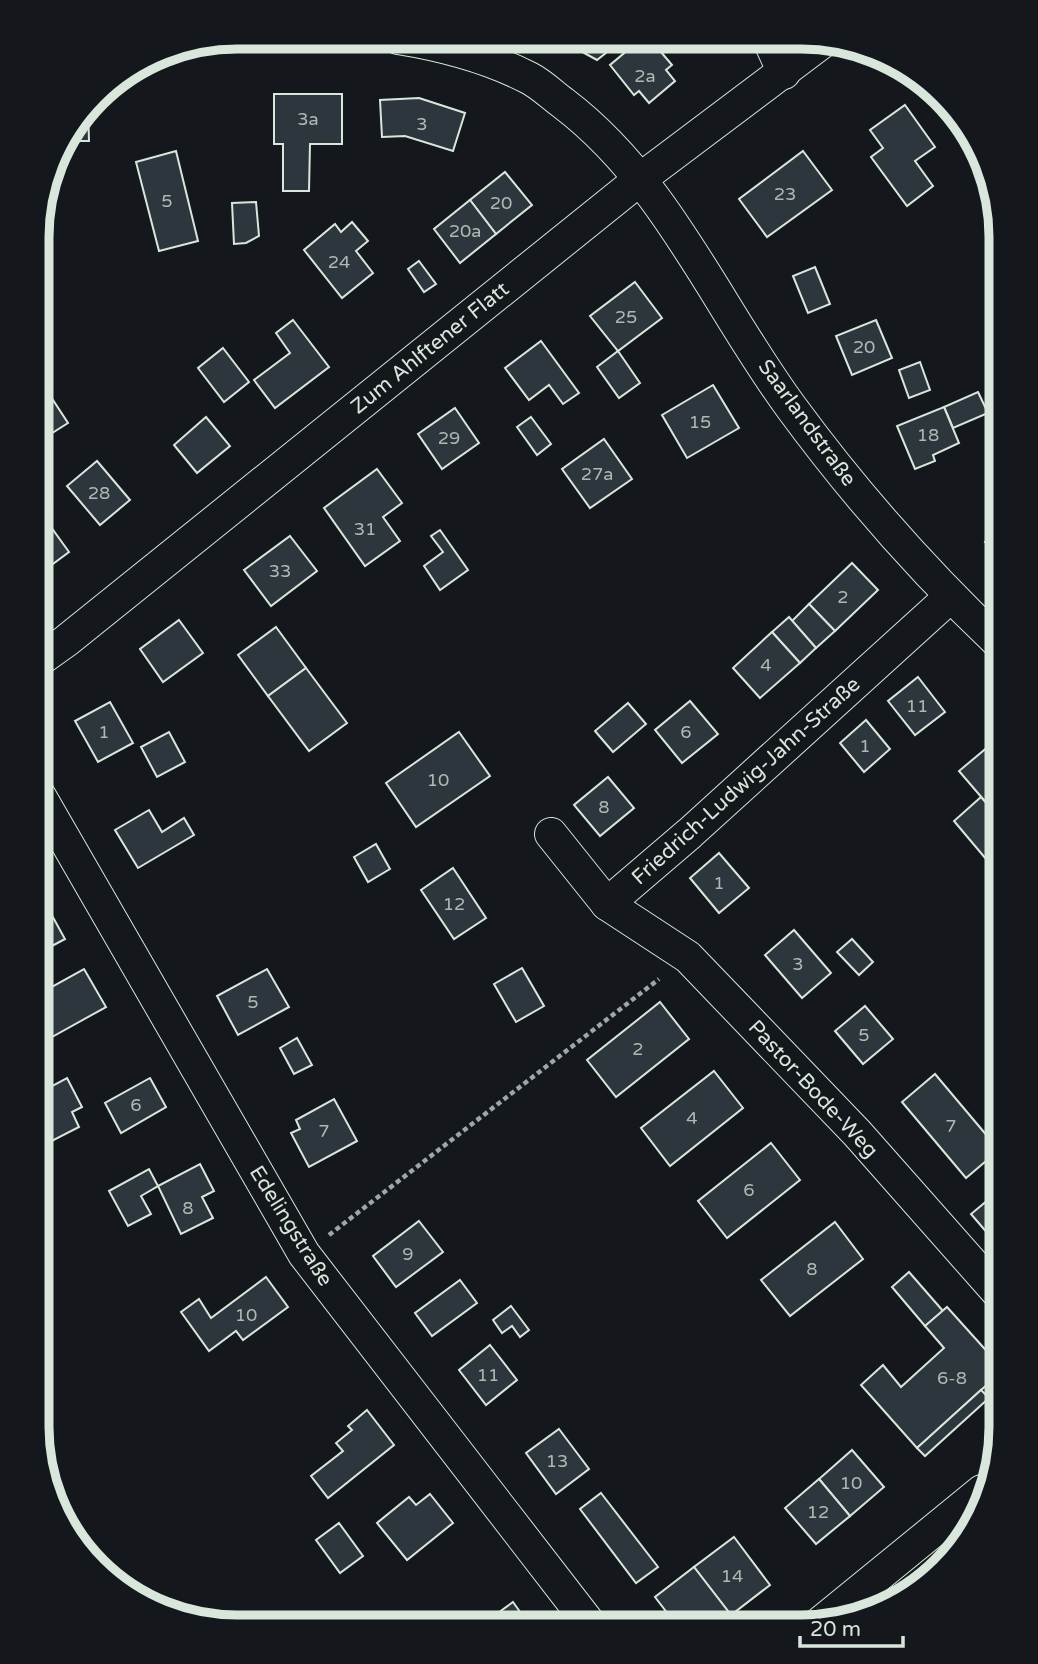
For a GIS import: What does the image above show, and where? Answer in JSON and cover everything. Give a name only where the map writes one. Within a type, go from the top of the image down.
[{"type":"street","name":"Saarlandstraße","points":[[453,49],[530,79],[595,127],[671,218],[789,405],[866,504],[950,597],[989,634]]},
{"type":"street","points":[[773,49],[784,73]]},
{"type":"street","name":"Zum Ahlftener Flatt","points":[[49,653],[639,180],[813,50]]},
{"type":"street","name":"Friedrich-Ludwig-Jahn-Straße","points":[[607,904],[690,834],[950,597]]},
{"type":"street","name":"Edelingstraße","points":[[49,812],[304,1254],[583,1615]]},
{"type":"street","points":[[551,834],[607,904]]},
{"type":"street","name":"Pastor-Bode-Weg","points":[[607,904],[688,957],[857,1133],[989,1282]]},
{"type":"street","points":[[834,1612],[975,1496]]},
{"type":"path","points":[[304,1254],[688,957]]},
{"type":"building","points":[[577,49],[611,49],[597,60]]},
{"type":"building","points":[[629,49],[658,49],[672,65],[666,70],[675,81],[649,103],[639,91],[634,95],[610,65]]},
{"type":"building","points":[[274,94],[342,94],[342,144],[310,144],[309,191],[283,191],[283,144],[274,144]]},
{"type":"building","points":[[419,98],[465,113],[453,151],[405,136],[382,137],[380,100]]},
{"type":"building","points":[[905,105],[935,147],[915,161],[933,186],[907,206],[871,157],[883,148],[870,130]]},
{"type":"building","points":[[88,123],[89,141],[75,141]]},
{"type":"building","points":[[176,151],[198,241],[159,251],[136,162]]},
{"type":"building","points":[[803,151],[832,190],[767,237],[739,199]]},
{"type":"building","points":[[505,172],[532,205],[496,234],[470,200]]},
{"type":"building","points":[[470,200],[496,234],[460,263],[434,229]]},
{"type":"building","points":[[256,202],[259,236],[246,243],[234,244],[232,203]]},
{"type":"building","points":[[352,222],[368,241],[356,251],[373,273],[342,298],[304,250],[335,224],[341,232]]},
{"type":"building","points":[[419,261],[436,284],[424,292],[408,269]]},
{"type":"building","points":[[815,267],[830,304],[808,313],[793,276]]},
{"type":"building","points":[[635,282],[662,318],[618,351],[590,316]]},
{"type":"building","points":[[293,320],[329,367],[275,408],[254,380],[290,353],[276,333]]},
{"type":"building","points":[[876,320],[892,358],[852,375],[836,336]]},
{"type":"building","points":[[541,341],[579,393],[563,404],[549,385],[529,400],[505,368]]},
{"type":"building","points":[[223,348],[249,382],[224,402],[198,368]]},
{"type":"building","points":[[618,351],[640,383],[619,398],[597,367]]},
{"type":"building","points":[[920,362],[930,390],[909,398],[899,370]]},
{"type":"building","points":[[713,385],[739,428],[687,458],[662,415]]},
{"type":"building","points":[[978,392],[988,413],[953,428],[944,407]]},
{"type":"building","points":[[49,394],[68,423],[49,435]]},
{"type":"building","points":[[944,407],[959,443],[933,455],[935,461],[915,469],[897,426]]},
{"type":"building","points":[[455,408],[479,443],[442,469],[418,434]]},
{"type":"building","points":[[206,417],[230,446],[197,473],[174,445]]},
{"type":"building","points":[[531,417],[551,444],[537,455],[517,427]]},
{"type":"building","points":[[604,439],[632,479],[590,508],[562,469]]},
{"type":"building","points":[[97,461],[130,500],[100,525],[67,486]]},
{"type":"building","points":[[377,469],[402,503],[383,517],[400,541],[365,566],[324,508]]},
{"type":"building","points":[[49,524],[69,552],[49,567]]},
{"type":"building","points":[[440,530],[468,570],[440,590],[424,566],[443,552],[431,536]]},
{"type":"building","points":[[290,536],[317,571],[271,606],[244,570]]},
{"type":"building","points":[[852,563],[878,590],[835,631],[809,604]]},
{"type":"building","points":[[809,604],[835,631],[816,648],[792,621]]},
{"type":"building","points":[[789,617],[816,648],[800,663],[772,632]]},
{"type":"building","points":[[179,620],[203,653],[163,682],[140,649]]},
{"type":"building","points":[[276,627],[306,668],[268,696],[238,655]]},
{"type":"building","points":[[772,632],[800,663],[760,698],[733,668]]},
{"type":"building","points":[[306,668],[347,723],[309,751],[268,696]]},
{"type":"building","points":[[918,677],[945,712],[915,735],[888,701]]},
{"type":"building","points":[[690,701],[718,734],[682,763],[655,730]]},
{"type":"building","points":[[110,702],[133,743],[98,762],[75,721]]},
{"type":"building","points":[[628,703],[646,724],[613,752],[595,731]]},
{"type":"building","points":[[866,720],[890,749],[864,772],[840,743]]},
{"type":"building","points":[[169,732],[185,762],[157,777],[141,747]]},
{"type":"building","points":[[459,732],[490,776],[416,827],[386,783]]},
{"type":"building","points":[[989,746],[989,806],[959,771]]},
{"type":"building","points":[[608,777],[634,808],[600,836],[574,805]]},
{"type":"building","points":[[981,797],[989,806],[989,856],[986,859],[954,821]]},
{"type":"building","points":[[149,810],[162,832],[184,818],[194,835],[138,868],[115,830]]},
{"type":"building","points":[[376,844],[390,869],[368,882],[354,857]]},
{"type":"building","points":[[719,853],[749,888],[719,913],[690,878]]},
{"type":"building","points":[[453,868],[486,918],[454,939],[421,890]]},
{"type":"building","points":[[49,910],[65,939],[49,948]]},
{"type":"building","points":[[794,930],[831,973],[802,998],[765,955]]},
{"type":"building","points":[[852,939],[873,962],[859,975],[837,952]]},
{"type":"building","points":[[522,968],[544,1006],[516,1022],[494,984]]},
{"type":"building","points":[[84,969],[106,1007],[49,1039],[49,988]]},
{"type":"building","points":[[267,969],[289,1007],[238,1035],[217,996]]},
{"type":"building","points":[[660,1002],[689,1039],[616,1097],[587,1060]]},
{"type":"building","points":[[865,1006],[893,1039],[863,1064],[835,1031]]},
{"type":"building","points":[[297,1038],[312,1065],[294,1074],[280,1048]]},
{"type":"building","points":[[714,1071],[743,1108],[670,1166],[641,1128]]},
{"type":"building","points":[[935,1074],[989,1138],[989,1158],[966,1178],[902,1102]]},
{"type":"building","points":[[67,1078],[82,1107],[72,1112],[79,1127],[49,1142],[49,1088]]},
{"type":"building","points":[[150,1078],[166,1107],[121,1133],[105,1103]]},
{"type":"building","points":[[334,1099],[357,1141],[309,1167],[291,1133],[300,1129],[296,1120]]},
{"type":"building","points":[[771,1143],[800,1180],[727,1238],[698,1201]]},
{"type":"building","points":[[200,1164],[214,1191],[202,1197],[213,1218],[181,1234],[158,1186]]},
{"type":"building","points":[[149,1169],[158,1186],[141,1196],[151,1214],[128,1226],[109,1191]]},
{"type":"building","points":[[988,1200],[989,1235],[971,1214]]},
{"type":"building","points":[[419,1221],[443,1252],[396,1287],[373,1256]]},
{"type":"building","points":[[835,1222],[863,1259],[790,1316],[761,1280]]},
{"type":"building","points":[[909,1272],[943,1311],[925,1326],[892,1287]]},
{"type":"building","points":[[266,1277],[288,1307],[243,1340],[236,1331],[209,1351],[181,1312],[199,1299],[211,1318]]},
{"type":"building","points":[[460,1280],[477,1303],[432,1336],[415,1313]]},
{"type":"building","points":[[511,1306],[529,1330],[520,1337],[512,1326],[502,1333],[493,1320]]},
{"type":"building","points":[[947,1307],[989,1354],[989,1383],[917,1448],[861,1385],[883,1365],[901,1387],[944,1348],[925,1326]]},
{"type":"building","points":[[490,1345],[517,1380],[486,1405],[459,1370]]},
{"type":"building","points":[[981,1390],[989,1398],[925,1456],[917,1448]]},
{"type":"building","points":[[367,1410],[394,1445],[328,1498],[311,1476],[343,1451],[336,1443],[352,1430],[348,1426]]},
{"type":"building","points":[[559,1429],[589,1469],[556,1494],[526,1453]]},
{"type":"building","points":[[852,1450],[884,1487],[850,1516],[819,1479]]},
{"type":"building","points":[[819,1479],[850,1516],[816,1544],[785,1508]]},
{"type":"building","points":[[601,1493],[658,1567],[636,1583],[580,1509]]},
{"type":"building","points":[[430,1494],[453,1523],[407,1560],[377,1523],[409,1497],[416,1505]]},
{"type":"building","points":[[339,1523],[363,1556],[340,1573],[316,1540]]},
{"type":"building","points":[[734,1537],[770,1585],[731,1615],[694,1567]]},
{"type":"building","points":[[694,1567],[731,1615],[669,1615],[655,1597]]},
{"type":"building","points":[[513,1602],[522,1615],[495,1615]]}]
